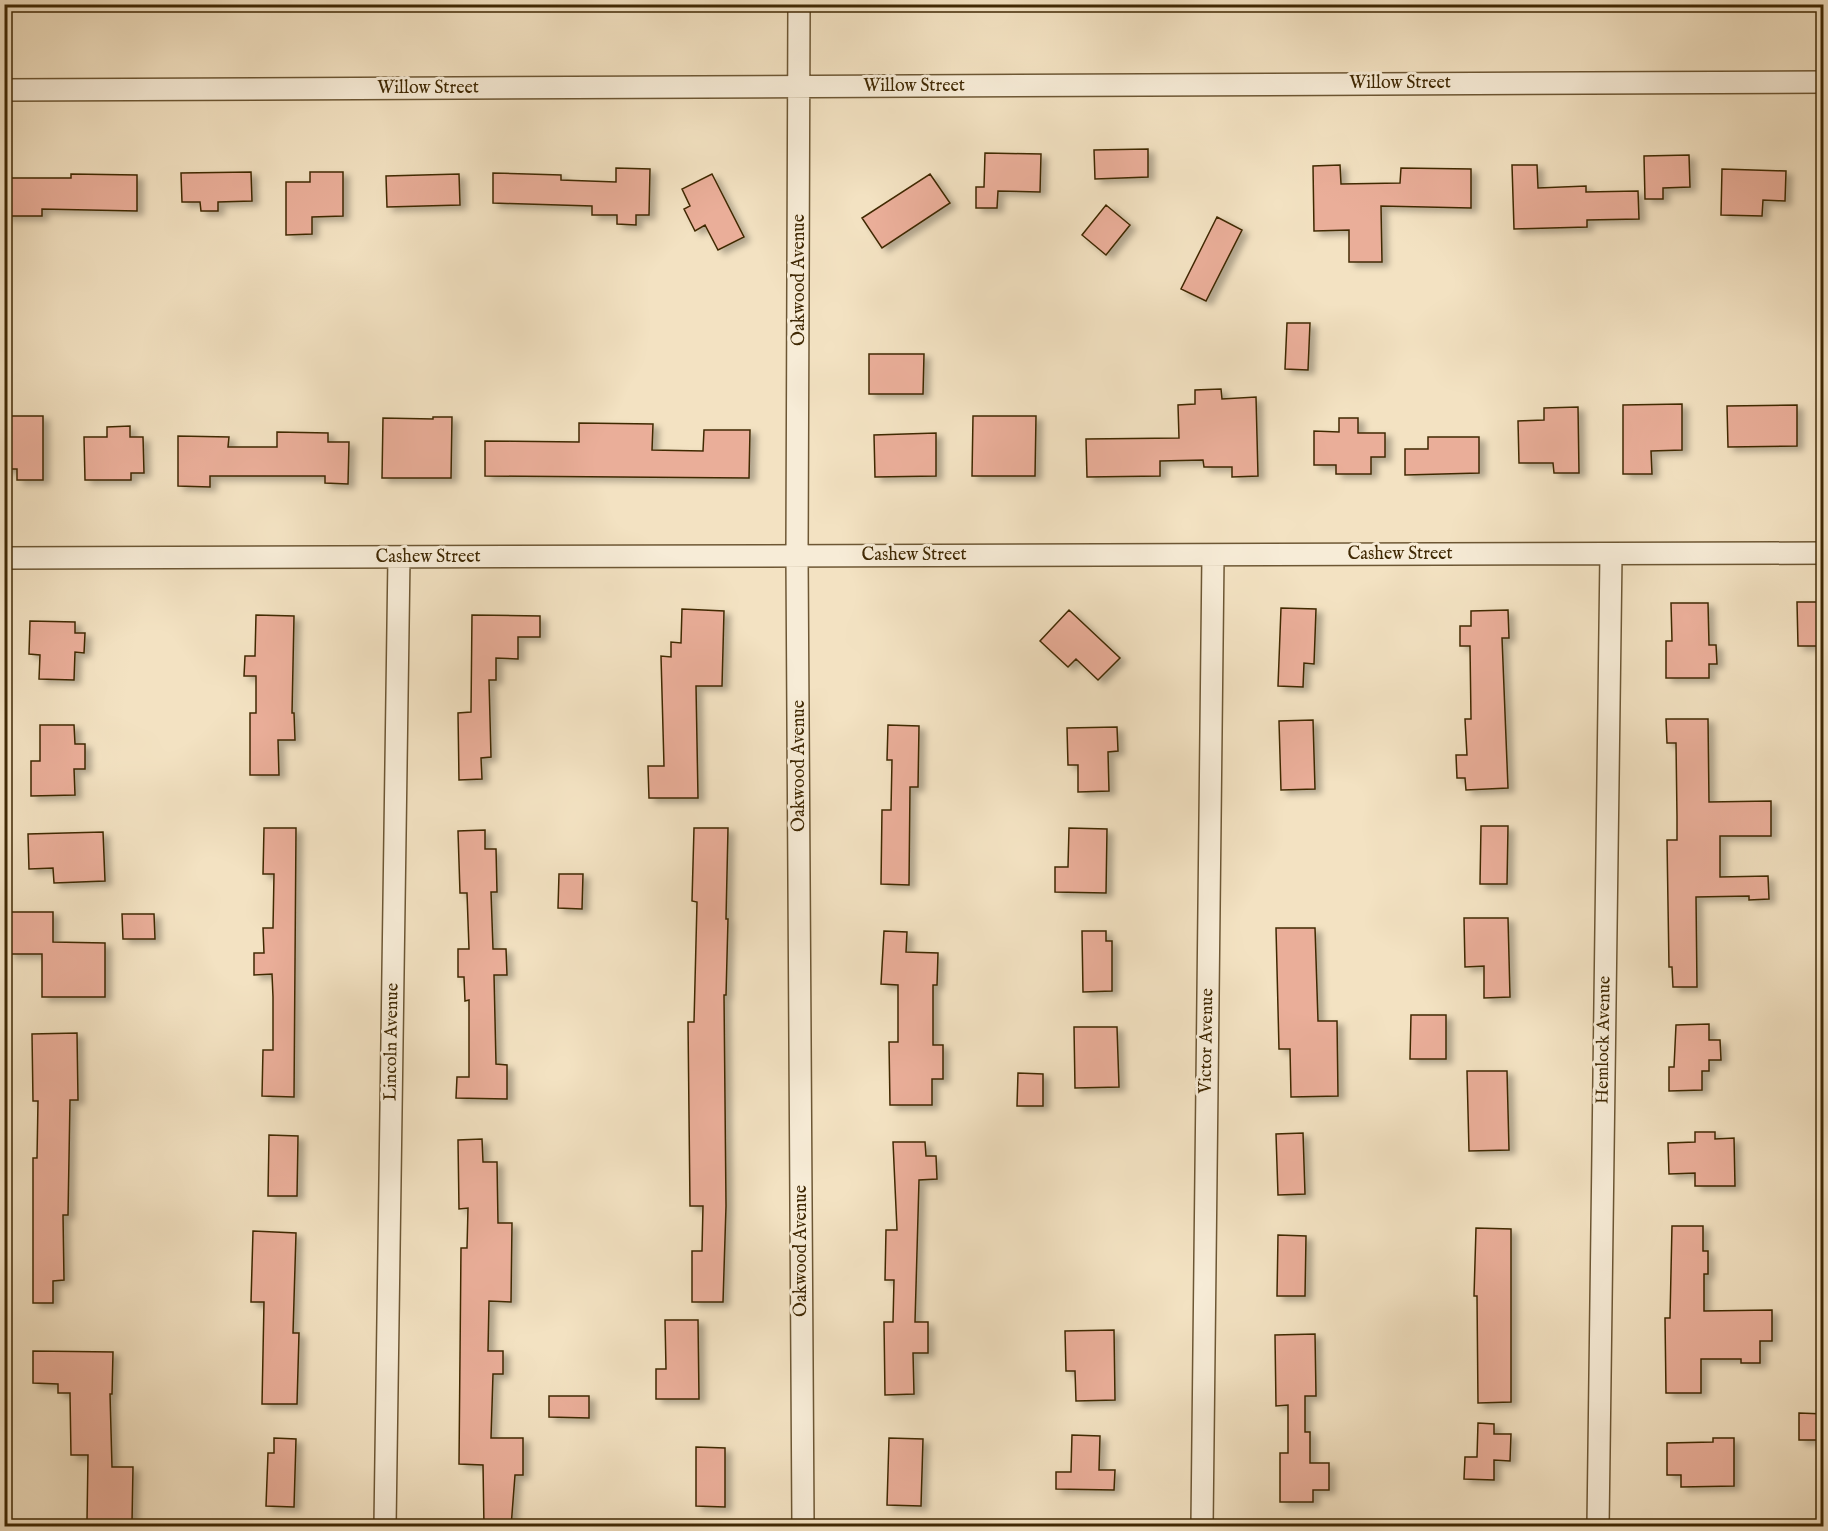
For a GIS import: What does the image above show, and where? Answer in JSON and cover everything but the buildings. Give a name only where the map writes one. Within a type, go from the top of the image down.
[{"type":"street","name":"Oakwood Avenue","points":[[799,4],[797,556],[803,1527]]},
{"type":"street","name":"Willow Street","points":[[4,90],[1824,82]]},
{"type":"street","name":"Cashew Street","points":[[4,558],[1824,553]]},
{"type":"street","name":"Hemlock Avenue","points":[[1598,1527],[1611,554]]},
{"type":"street","name":"Victor Avenue","points":[[1202,1527],[1213,555]]},
{"type":"street","name":"Lincoln Avenue","points":[[386,1527],[399,557]]}]
